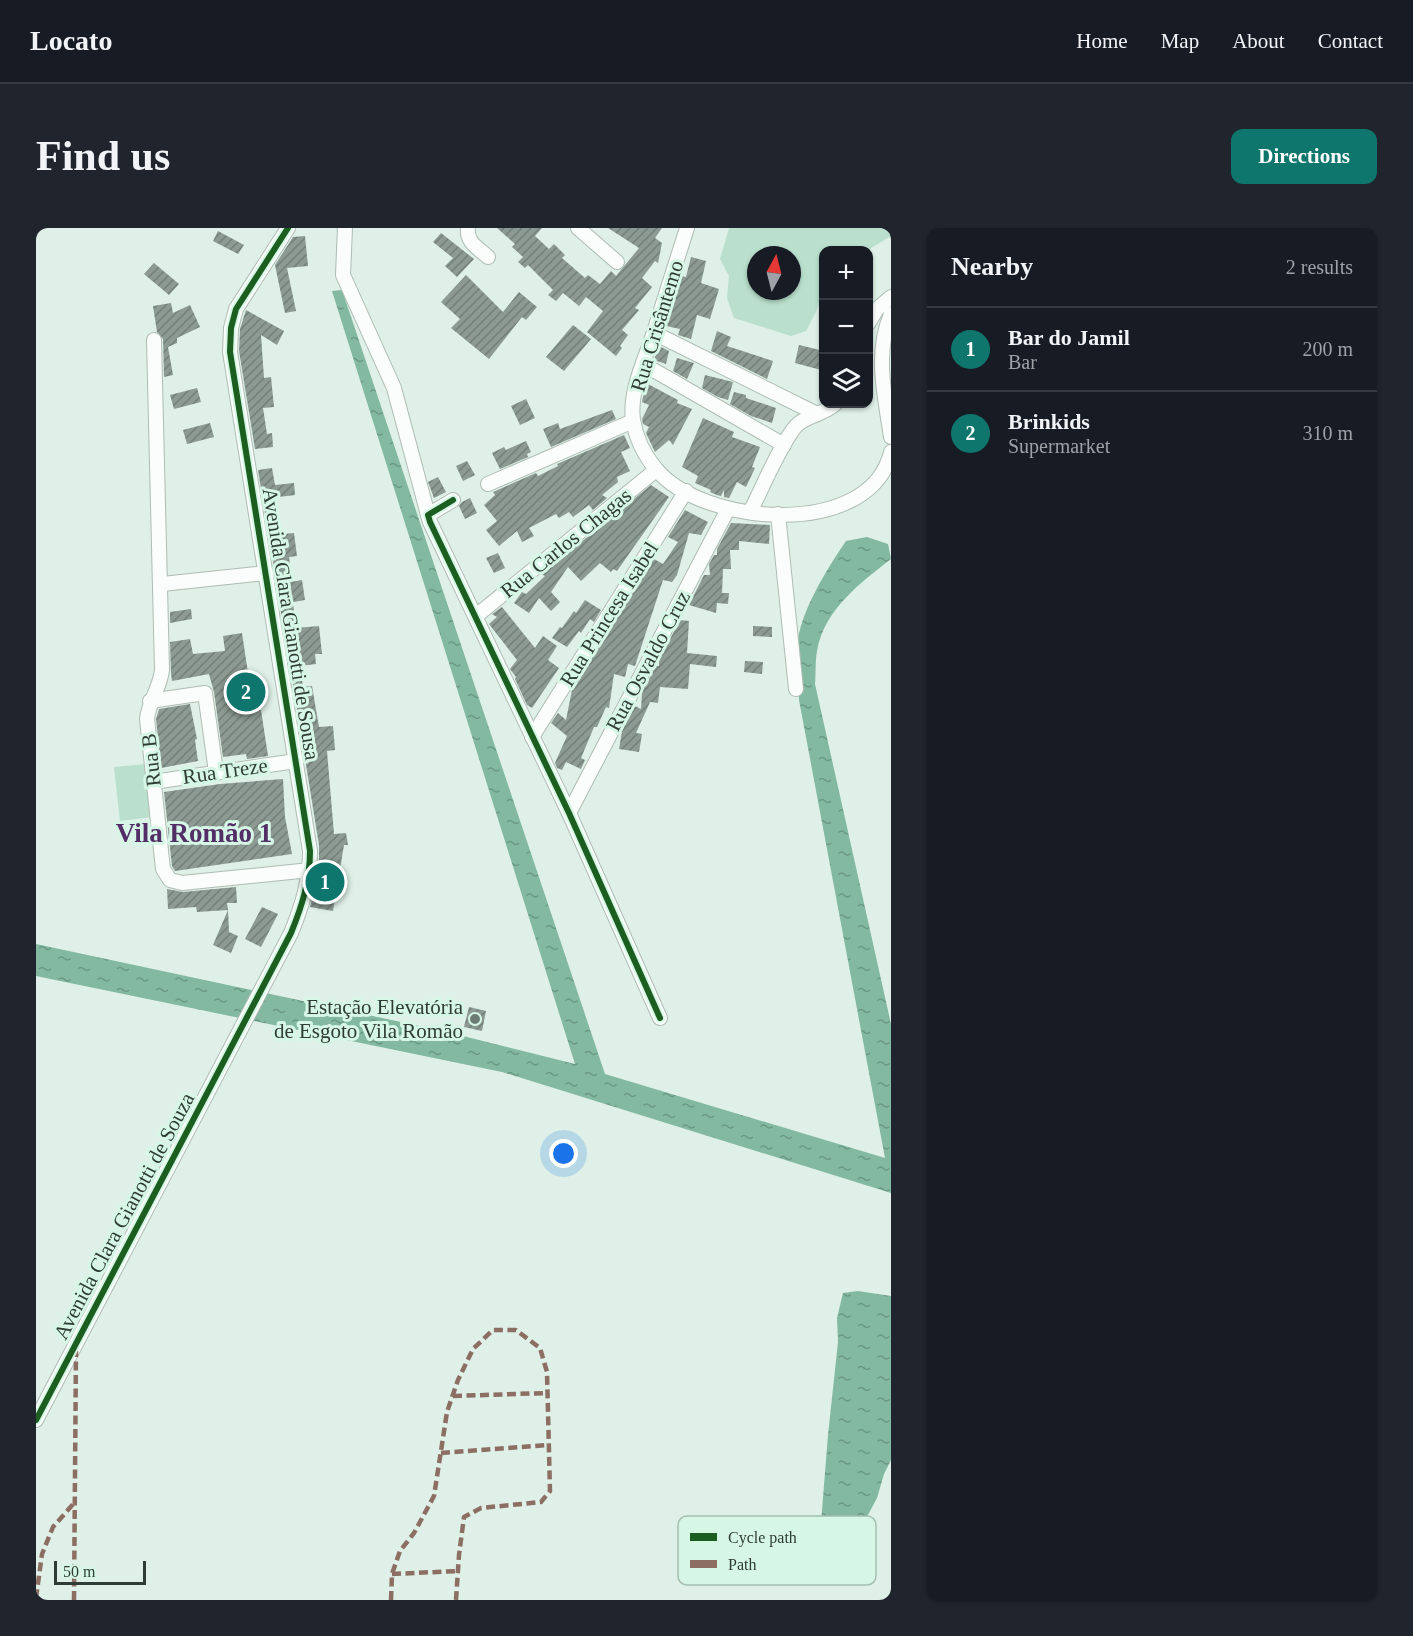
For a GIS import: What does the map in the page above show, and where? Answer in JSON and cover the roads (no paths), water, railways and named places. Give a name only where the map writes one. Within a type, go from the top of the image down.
[{"type":"street","name":"Avenida Clara Gianotti de Sousa","points":[[241,1027],[298,917],[306,894],[310,870],[310,851],[296,761],[231,363],[231,328],[240,301],[288,228]]},
{"type":"street","points":[[345,228],[343,275],[394,388],[428,515],[568,813],[660,1018]]},
{"type":"street","points":[[468,228],[467,236],[470,241],[488,257]]},
{"type":"street","points":[[578,228],[617,262]]},
{"type":"street","name":"Rua Crisântemo","points":[[687,228],[634,398],[633,421],[636,435],[656,470],[686,492],[728,509],[778,514],[816,513],[844,504],[863,494],[883,473],[891,452]]},
{"type":"street","points":[[873,316],[891,297]]},
{"type":"street","points":[[891,314],[883,338],[881,365],[891,437]]},
{"type":"street","points":[[654,333],[817,414]]},
{"type":"street","points":[[149,705],[158,686],[162,670],[162,584],[154,340]]},
{"type":"street","points":[[643,364],[784,445]]},
{"type":"street","points":[[750,512],[792,430],[799,423],[828,408]]},
{"type":"street","points":[[488,484],[633,421]]},
{"type":"street","name":"Rua Carlos Chagas","points":[[476,616],[656,470]]},
{"type":"street","name":"Rua Princesa Isabel","points":[[532,736],[686,492]]},
{"type":"street","points":[[428,515],[453,500]]},
{"type":"street","name":"Rua Osvaldo Cruz","points":[[568,813],[728,509]]},
{"type":"street","points":[[778,514],[796,689]]},
{"type":"street","points":[[162,584],[266,573]]},
{"type":"street","points":[[149,705],[205,693],[216,772]]},
{"type":"street","name":"Rua B","points":[[149,705],[147,719],[153,782],[162,862],[166,876],[170,880],[182,883],[310,870]]},
{"type":"street","name":"Rua Treze","points":[[153,782],[296,761]]},
{"type":"street","name":"Avenida Clara Gianotti de Souza","points":[[36,1420],[241,1027]]},
{"type":"water","points":[[342,290],[605,1074],[885,1158],[799,700],[797,648],[808,606],[846,541],[867,537],[888,544],[891,559],[845,599],[827,623],[817,651],[815,684],[891,1024],[891,1193],[502,1072],[36,976],[36,944],[443,1031],[575,1064],[332,291]]},
{"type":"water","points":[[858,1291],[891,1296],[891,1460],[877,1498],[867,1516],[822,1516],[838,1342],[837,1318],[843,1293]]},
{"type":"place","name":"Brinkids","points":[[246,692]]},
{"type":"place","name":"Bar do Jamil","points":[[325,882]]},
{"type":"place","name":"Estação Elevatória de Esgoto Vila Romão","points":[[475,1019]]},
{"type":"district","name":"Vila Romão 1","points":[[194,833]]}]
